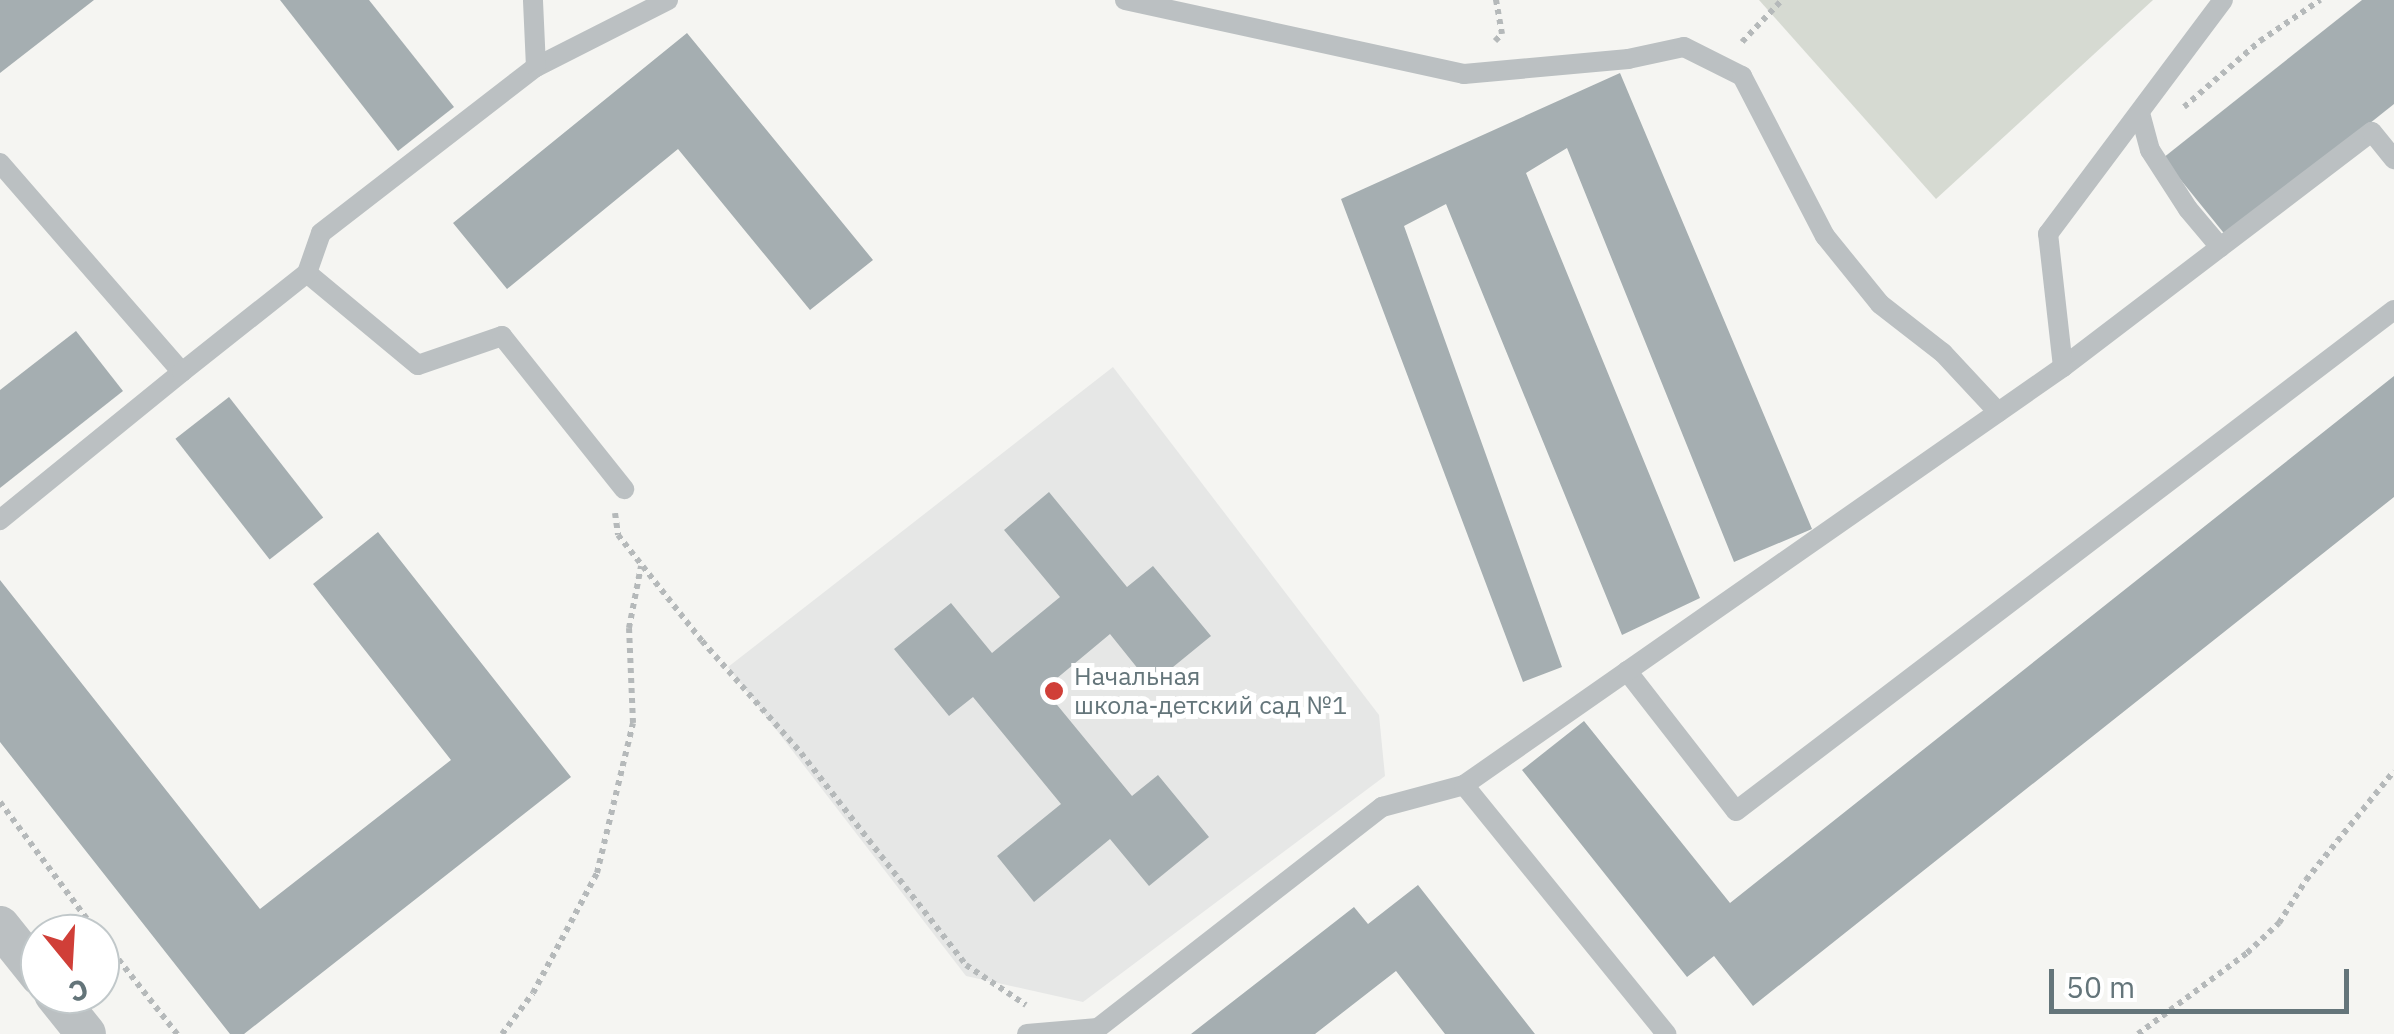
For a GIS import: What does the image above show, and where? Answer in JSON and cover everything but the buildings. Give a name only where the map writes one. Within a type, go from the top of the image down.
[{"type":"street","points":[[0,926],[20,951]]},
{"type":"street","points":[[70,1014],[86,1034]]},
{"type":"lane","points":[[534,0],[536,66]]},
{"type":"lane","points":[[0,520],[306,273],[320,233],[536,66],[668,0]]},
{"type":"lane","points":[[1124,0],[1464,74],[1628,59],[1684,47],[1742,76],[1825,236],[1880,304],[1944,352],[1998,412]]},
{"type":"lane","points":[[2062,367],[2048,234],[2224,0]]},
{"type":"lane","points":[[2140,113],[2150,150],[2188,209],[2220,247]]},
{"type":"lane","points":[[1027,1034],[1100,1031],[1382,807],[1464,785],[2062,367],[2372,132],[2394,159]]},
{"type":"lane","points":[[0,163],[182,372]]},
{"type":"lane","points":[[306,273],[418,365],[502,336],[624,489]]},
{"type":"lane","points":[[1627,671],[1736,811],[2394,310]]},
{"type":"lane","points":[[1464,785],[1666,1034]]},
{"type":"path","points":[[1721,65],[1782,0]]},
{"type":"path","points":[[2150,150],[2160,127],[2260,41],[2320,0]]},
{"type":"path","points":[[624,489],[614,504],[618,535],[801,753],[966,965],[1028,1006]]},
{"type":"path","points":[[502,1034],[533,993],[596,872],[633,723],[628,628],[642,565]]},
{"type":"path","points":[[2138,1034],[2247,953],[2279,923],[2306,880],[2394,770]]},
{"type":"path","points":[[0,802],[83,914]]},
{"type":"path","points":[[120,962],[177,1034]]},
{"type":"shaded area","points":[[1759,0],[2153,0],[1936,199]]},
{"type":"shaded area","name":"Начальная школа-детский сад №1","points":[[1113,367],[1379,715],[1385,776],[1083,1002],[966,976],[728,667]]},
{"type":"place","name":"Начальная школа-детский сад №1","points":[[1054,691]]}]
